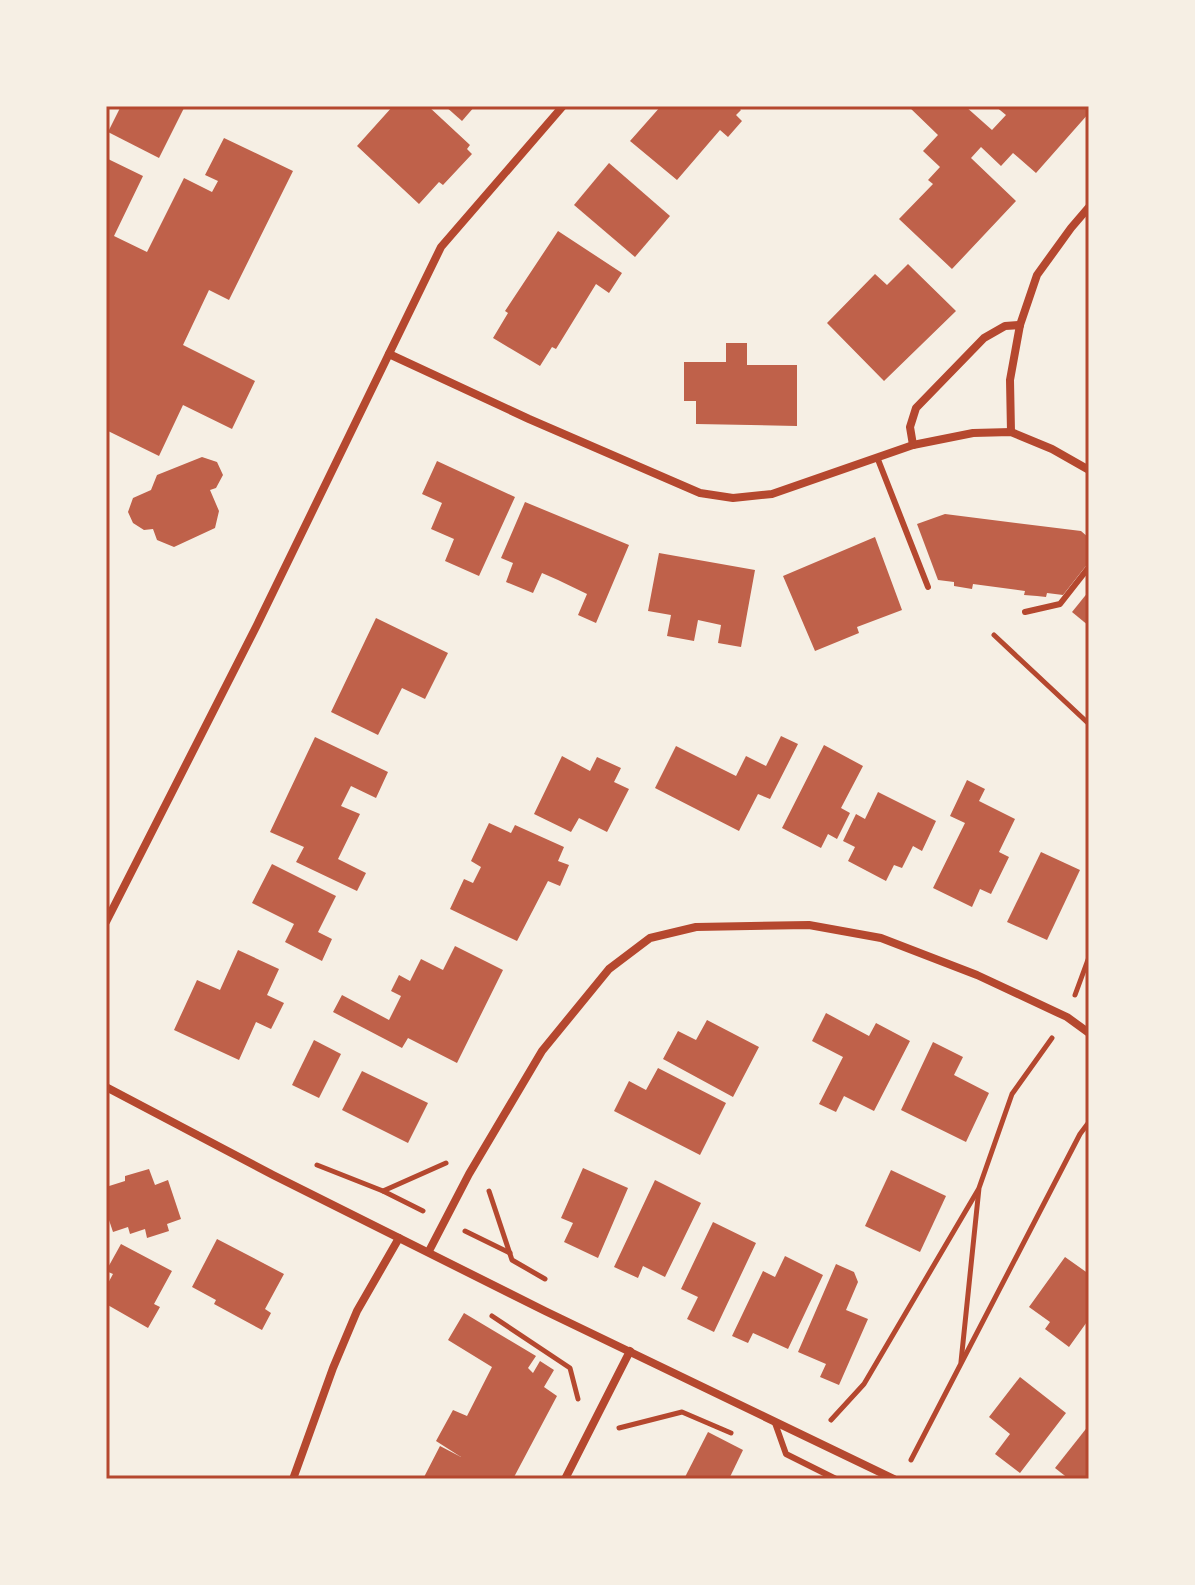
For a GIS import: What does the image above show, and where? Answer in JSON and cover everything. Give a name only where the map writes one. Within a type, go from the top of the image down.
[{"type":"street","points":[[106,922],[257,625],[441,247],[563,106]]},
{"type":"street","points":[[1011,432],[1010,380],[1020,325],[1037,275],[1089,207]]},
{"type":"street","points":[[913,445],[910,427],[916,408],[984,338],[1005,326],[1020,325]]},
{"type":"street","points":[[389,354],[700,493],[733,498],[772,494],[913,445],[973,433],[1011,432],[1052,449],[1089,470]]},
{"type":"street","points":[[429,1251],[469,1174],[542,1051],[609,969],[650,938],[696,927],[809,925],[881,938],[977,975],[1067,1017],[1089,1033]]},
{"type":"street","points":[[106,1087],[545,1311],[894,1479]]},
{"type":"street","points":[[293,1479],[357,1311],[399,1238]]},
{"type":"street","points":[[565,1479],[630,1351]]},
{"type":"lane","points":[[877,457],[928,587]]},
{"type":"lane","points":[[1025,612],[1060,604],[1089,567]]},
{"type":"lane","points":[[775,1423],[786,1454],[836,1479]]},
{"type":"path","points":[[994,635],[1089,724]]},
{"type":"path","points":[[811,1441],[864,1384],[979,1188],[1012,1094],[1067,1017],[1089,957]]},
{"type":"path","points":[[908,1466],[1089,1122]]},
{"type":"path","points":[[961,1362],[979,1188]]},
{"type":"building","points":[[121,106],[185,106],[159,158],[108,132]]},
{"type":"building","points":[[393,106],[428,106],[470,145],[467,149],[472,154],[443,185],[439,182],[419,204],[357,146]]},
{"type":"building","points":[[445,106],[475,106],[462,121]]},
{"type":"building","points":[[661,106],[737,106],[741,110],[736,115],[742,121],[728,137],[720,130],[677,180],[630,141]]},
{"type":"building","points":[[908,106],[965,106],[992,130],[1006,115],[995,106],[1089,106],[1089,113],[1036,173],[1013,153],[1001,166],[981,147],[971,158],[1016,201],[952,269],[899,219],[933,184],[928,180],[940,167],[923,151],[938,135]]},
{"type":"building","points":[[224,138],[293,171],[229,300],[209,290],[183,345],[255,381],[232,429],[183,405],[159,456],[106,430],[106,158],[143,176],[114,236],[147,252],[184,178],[212,192],[218,181],[205,175]]},
{"type":"building","points":[[609,163],[670,216],[635,257],[574,205]]},
{"type":"building","points":[[558,231],[622,273],[609,293],[596,284],[556,349],[552,347],[540,366],[493,338],[508,313],[505,311]]},
{"type":"building","points":[[908,264],[956,311],[884,381],[827,323],[875,274],[887,285]]},
{"type":"building","points":[[726,343],[747,343],[747,365],[797,365],[797,426],[696,424],[696,401],[684,401],[684,362],[726,362]]},
{"type":"building","points":[[202,457],[217,462],[223,475],[216,488],[210,490],[219,511],[215,528],[174,547],[157,540],[153,529],[144,530],[133,523],[128,512],[133,498],[151,490],[157,475]]},
{"type":"building","points":[[437,461],[515,497],[479,576],[445,561],[454,539],[431,529],[442,503],[422,494]]},
{"type":"building","points":[[525,502],[629,545],[596,623],[578,615],[587,594],[558,580],[542,573],[533,593],[506,582],[513,563],[501,558]]},
{"type":"building","points":[[945,514],[1081,531],[1089,538],[1089,562],[1063,595],[1024,595],[1025,591],[973,584],[972,589],[954,586],[954,582],[938,580],[917,524]]},
{"type":"building","points":[[875,537],[902,610],[857,627],[859,633],[815,651],[783,576]]},
{"type":"building","points":[[659,553],[755,570],[741,647],[718,643],[721,625],[698,620],[694,641],[667,636],[671,615],[648,611]]},
{"type":"building","points":[[1089,591],[1089,626],[1072,612]]},
{"type":"building","points":[[376,618],[448,653],[425,699],[402,688],[378,735],[331,712]]},
{"type":"building","points":[[781,736],[798,744],[770,799],[758,794],[739,831],[655,788],[676,746],[736,776],[746,756],[766,766]]},
{"type":"building","points":[[315,737],[388,772],[376,798],[351,786],[341,806],[360,814],[338,859],[366,873],[357,891],[296,862],[304,847],[270,832]]},
{"type":"building","points":[[824,745],[863,766],[841,808],[850,813],[837,839],[828,834],[821,848],[782,828]]},
{"type":"building","points":[[562,756],[590,771],[597,757],[621,768],[614,782],[629,789],[607,832],[579,818],[571,832],[534,814]]},
{"type":"building","points":[[967,780],[985,789],[979,801],[1015,819],[999,852],[1009,857],[991,894],[980,889],[972,907],[933,888],[965,823],[950,816]]},
{"type":"building","points":[[878,792],[936,821],[922,851],[913,846],[902,868],[894,865],[886,881],[848,861],[855,847],[843,841],[856,814],[865,819]]},
{"type":"building","points":[[489,823],[511,833],[515,825],[564,847],[558,861],[569,865],[560,886],[548,881],[517,941],[450,909],[464,879],[473,883],[481,867],[471,861]]},
{"type":"building","points":[[1041,852],[1080,870],[1047,940],[1007,922]]},
{"type":"building","points":[[272,864],[336,896],[318,932],[332,939],[322,961],[285,942],[294,924],[252,903]]},
{"type":"building","points":[[455,946],[503,970],[457,1063],[408,1038],[402,1048],[333,1012],[342,995],[389,1020],[401,996],[391,991],[399,975],[410,981],[421,959],[443,970]]},
{"type":"building","points":[[238,950],[279,969],[267,995],[284,1003],[271,1029],[256,1022],[239,1060],[174,1030],[197,980],[220,990]]},
{"type":"building","points":[[826,1013],[869,1036],[876,1023],[910,1041],[874,1111],[844,1096],[836,1112],[819,1104],[843,1057],[812,1041]]},
{"type":"building","points":[[707,1020],[759,1047],[733,1097],[663,1059],[678,1031],[696,1040]]},
{"type":"building","points":[[314,1040],[341,1054],[319,1098],[292,1085]]},
{"type":"building","points":[[933,1042],[963,1057],[954,1075],[989,1093],[966,1142],[901,1110]]},
{"type":"building","points":[[658,1068],[726,1103],[700,1155],[614,1111],[629,1081],[646,1090]]},
{"type":"building","points":[[362,1071],[428,1103],[408,1143],[342,1110]]},
{"type":"building","points":[[583,1168],[628,1188],[598,1258],[564,1242],[573,1223],[561,1218]]},
{"type":"building","points":[[149,1169],[155,1185],[168,1180],[181,1219],[167,1224],[169,1231],[147,1238],[145,1229],[130,1234],[128,1227],[113,1232],[106,1211],[106,1187],[125,1181],[125,1176]]},
{"type":"building","points":[[891,1170],[946,1196],[920,1252],[865,1226]]},
{"type":"building","points":[[655,1180],[701,1203],[665,1277],[643,1266],[638,1278],[614,1267]]},
{"type":"building","points":[[713,1222],[756,1243],[714,1332],[687,1319],[698,1297],[681,1289]]},
{"type":"building","points":[[217,1239],[284,1274],[265,1309],[271,1313],[262,1330],[214,1304],[216,1300],[192,1287]]},
{"type":"building","points":[[121,1244],[172,1271],[154,1304],[160,1307],[148,1328],[106,1304],[106,1287],[113,1274],[106,1271]]},
{"type":"building","points":[[785,1256],[823,1275],[788,1349],[753,1333],[748,1343],[732,1336],[763,1271],[775,1277]]},
{"type":"building","points":[[1065,1257],[1089,1274],[1089,1319],[1069,1347],[1045,1329],[1050,1322],[1029,1307]]},
{"type":"building","points":[[836,1264],[854,1272],[858,1282],[846,1310],[868,1319],[839,1385],[820,1377],[826,1364],[798,1352]]},
{"type":"building","points":[[464,1313],[536,1356],[528,1368],[533,1373],[540,1361],[554,1370],[544,1387],[557,1396],[513,1479],[423,1479],[440,1446],[461,1457],[436,1441],[453,1410],[467,1416],[492,1367],[448,1340]]},
{"type":"building","points":[[1020,1377],[1066,1413],[1020,1473],[995,1454],[1010,1434],[989,1417]]},
{"type":"building","points":[[1089,1425],[1089,1479],[1069,1479],[1055,1468]]},
{"type":"building","points":[[708,1432],[743,1450],[729,1479],[684,1479]]}]
